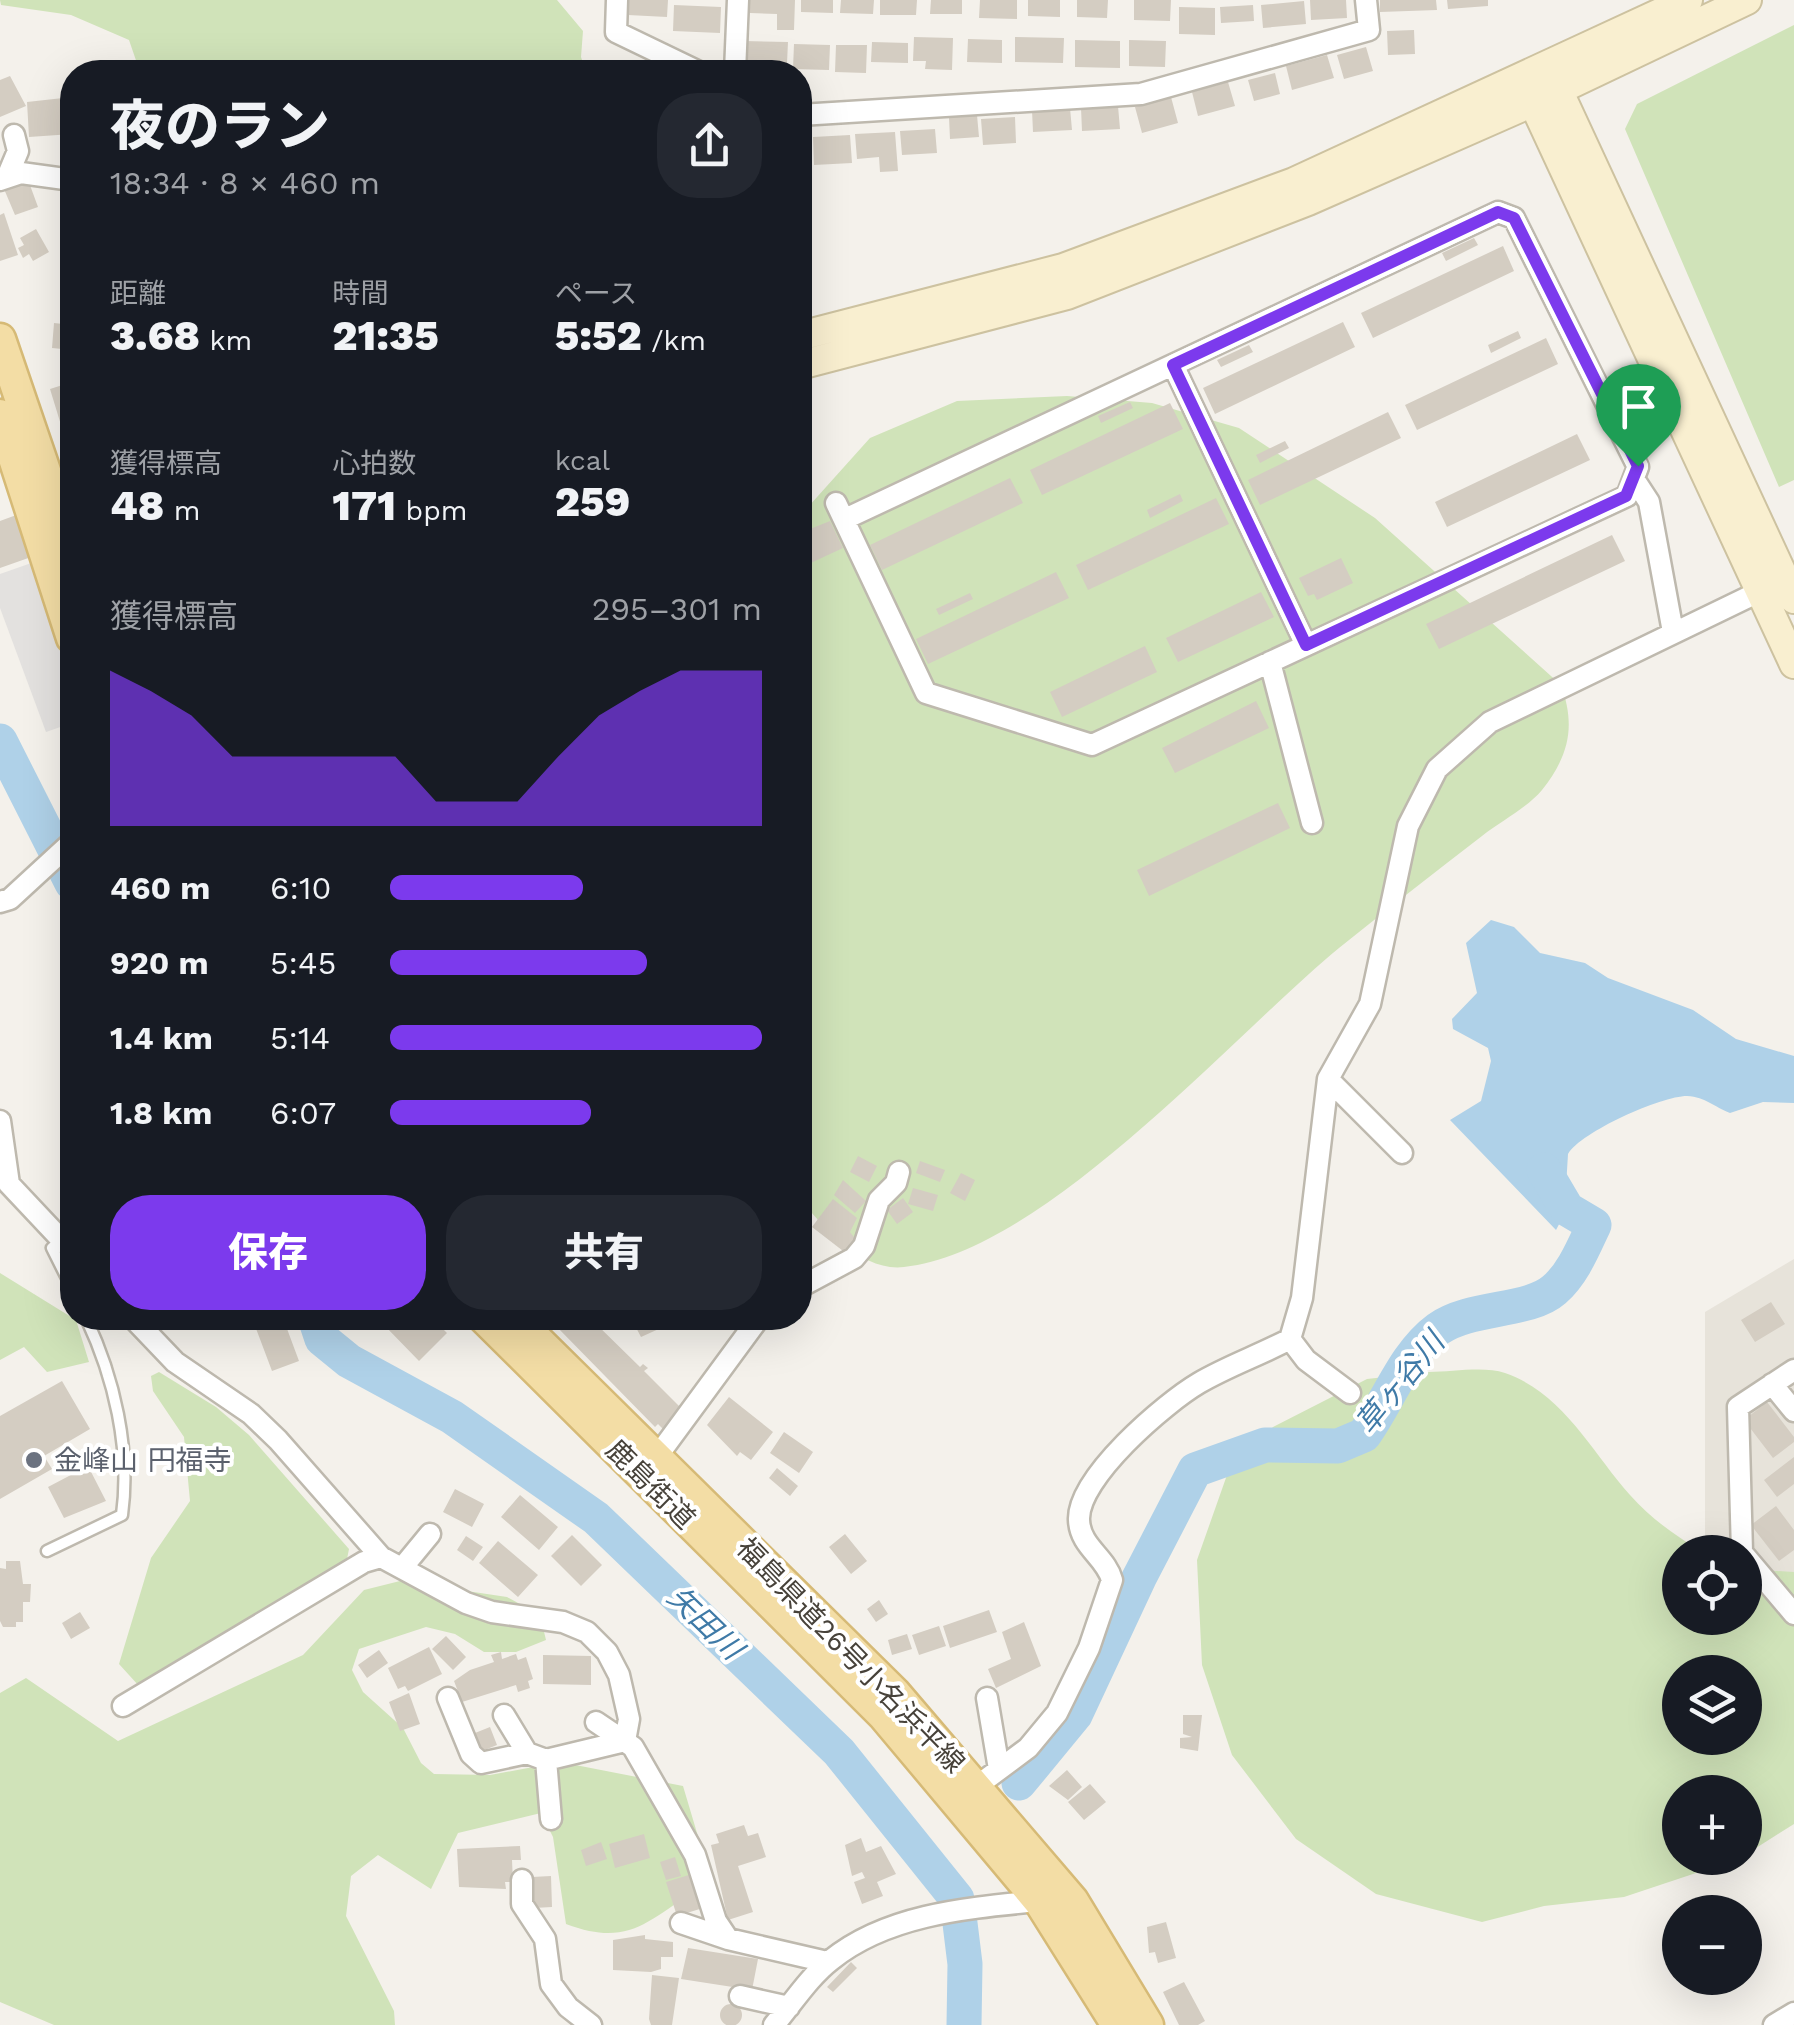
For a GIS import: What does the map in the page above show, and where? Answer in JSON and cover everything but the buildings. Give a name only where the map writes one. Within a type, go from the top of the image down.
[{"type":"main road","points":[[0,339],[60,541]]},
{"type":"main road","points":[[0,415],[60,542]]},
{"type":"main road","name":"鹿島街道","points":[[496,1330],[883,1716],[1039,1902],[1117,2025]]},
{"type":"main road","name":"福島県道26号小名浜平線","points":[[527,1330],[895,1693],[988,1778],[1073,1900],[1148,2025]]},
{"type":"street","points":[[617,0],[616,32],[674,60]]},
{"type":"street","points":[[736,60],[738,0]]},
{"type":"street","points":[[812,114],[1141,94],[1369,30],[1366,0]]},
{"type":"street","points":[[812,362],[1067,295],[1308,201],[1540,85],[1688,0]]},
{"type":"street","points":[[812,333],[1063,268],[1294,182],[1747,0]]},
{"type":"street","points":[[988,1778],[1028,1748],[1057,1713],[1089,1648],[1109,1592],[1109,1570],[1096,1558],[1079,1528],[1078,1513],[1098,1476],[1130,1438],[1197,1384],[1290,1338],[1302,1298],[1328,1080],[1370,1004],[1408,826],[1437,768],[1490,722],[1760,593],[1789,588],[1540,85]]},
{"type":"street","points":[[1540,85],[1794,664]]},
{"type":"street","points":[[10,177],[18,151],[14,134]]},
{"type":"street","points":[[10,177],[50,164]]},
{"type":"street","points":[[10,177],[60,179]]},
{"type":"street","points":[[1498,212],[1514,218],[1638,466],[1626,496],[1092,745],[926,693],[840,511],[1173,365],[1498,212]]},
{"type":"street","points":[[1173,365],[1306,645]]},
{"type":"street","points":[[1634,479],[1649,502],[1673,632]]},
{"type":"street","points":[[1270,662],[1312,823]]},
{"type":"street","points":[[0,902],[10,898],[60,853]]},
{"type":"street","points":[[1328,1080],[1402,1154]]},
{"type":"street","points":[[0,1121],[9,1184],[60,1237]]},
{"type":"street","points":[[812,1281],[854,1258],[864,1246],[879,1200],[896,1183],[899,1172]]},
{"type":"street","points":[[144,1330],[175,1362],[250,1414],[278,1440],[381,1557],[479,1608],[563,1622],[587,1632],[607,1652],[619,1675],[629,1719],[624,1741]]},
{"type":"street","points":[[656,1458],[750,1330]]},
{"type":"street","points":[[1290,1338],[1306,1360],[1350,1393]]},
{"type":"street","points":[[1743,1535],[1738,1408],[1794,1370]]},
{"type":"street","points":[[1772,1384],[1794,1411]]},
{"type":"street","points":[[402,1568],[430,1534]]},
{"type":"street","points":[[124,1706],[364,1562],[381,1557]]},
{"type":"street","points":[[1762,1576],[1794,1614]]},
{"type":"street","points":[[448,1698],[472,1754],[481,1763],[624,1741]]},
{"type":"street","points":[[987,1698],[988,1778]]},
{"type":"street","points":[[504,1715],[537,1757],[550,1819]]},
{"type":"street","points":[[596,1722],[633,1747],[695,1855],[716,1921],[728,1940]]},
{"type":"street","points":[[522,1880],[522,1904],[545,1939],[551,1984],[568,2007],[591,2025]]},
{"type":"street","points":[[774,2025],[828,1962],[881,1931],[973,1909],[1039,1902]]},
{"type":"street","points":[[681,1923],[728,1940],[828,1962]]},
{"type":"street","points":[[740,1996],[790,2007]]},
{"type":"street","points":[[1774,2025],[1794,2013]]},
{"type":"lane","points":[[60,1246],[52,1248],[60,1264]]},
{"type":"lane","points":[[46,1551],[122,1515],[125,1470],[110,1375],[91,1330]]},
{"type":"shaded area","points":[[37,561],[60,625],[60,727],[46,732],[0,608],[0,574]]},
{"type":"shaded area","points":[[1794,1259],[1794,1654],[1762,1587],[1762,1535],[1705,1535],[1705,1312]]},
{"type":"green space","points":[[0,0],[557,0],[583,31],[582,60],[136,60],[129,40],[71,15],[1,5]]},
{"type":"green space","points":[[1794,25],[1794,480],[1779,487],[1625,129],[1637,104]]},
{"type":"green space","points":[[1067,396],[1152,403],[1239,428],[1375,518],[1561,685],[1569,727],[1564,753],[1536,797],[1339,948],[1133,1136],[1074,1183],[1016,1223],[958,1253],[904,1267],[888,1267],[845,1246],[812,1213],[812,503],[870,438],[957,401]]},
{"type":"green space","points":[[0,1273],[60,1310],[60,1330],[79,1330],[89,1362],[47,1372],[24,1347],[0,1360]]},
{"type":"green space","points":[[159,1372],[216,1407],[249,1435],[349,1549],[347,1559],[159,1690],[139,1686],[119,1664],[151,1558],[190,1501],[184,1437],[153,1391],[151,1376]]},
{"type":"green space","points":[[1429,1372],[1505,1373],[1544,1394],[1560,1409],[1638,1504],[1677,1535],[1662,1535],[1662,1635],[1762,1635],[1762,1570],[1794,1572],[1794,1824],[1762,1844],[1762,1775],[1662,1775],[1662,1875],[1690,1875],[1624,1897],[1544,1906],[1482,1922],[1376,1894],[1296,1839],[1232,1755],[1202,1665],[1197,1560],[1227,1475],[1273,1427],[1367,1379]]},
{"type":"green space","points":[[400,1581],[507,1597],[540,1615],[546,1640],[516,1652],[484,1652],[455,1634],[426,1627],[359,1649],[352,1670],[363,1692],[403,1728],[421,1763],[434,1774],[490,1775],[560,1762],[683,1786],[717,1900],[712,1926],[691,1893],[633,1929],[604,1933],[566,1924],[553,1837],[541,1813],[458,1833],[431,1889],[378,1855],[351,1876],[346,1916],[394,2011],[395,2025],[54,2025],[0,2002],[0,1693],[26,1678],[118,1741],[303,1655],[364,1590]]},
{"type":"water","points":[[1491,920],[1514,927],[1540,953],[1585,963],[1608,978],[1693,1010],[1736,1039],[1794,1056],[1794,1103],[1763,1102],[1730,1113],[1687,1096],[1659,1102],[1605,1126],[1568,1154],[1566,1187],[1575,1194],[1556,1230],[1450,1120],[1481,1101],[1491,1061],[1488,1048],[1453,1029],[1452,1019],[1477,993],[1466,943]]},
{"type":"waterway","name":"矢田川","points":[[0,741],[60,859]]},
{"type":"waterway","name":"草ヶ谷川","points":[[1019,1783],[1075,1715],[1195,1470],[1265,1445],[1338,1446],[1364,1435],[1415,1351],[1438,1329],[1466,1316],[1543,1297],[1567,1276],[1594,1225],[1567,1209],[1544,1170]]},
{"type":"waterway","name":"矢田川","points":[[319,1330],[322,1339],[349,1361],[452,1417],[596,1518],[839,1752],[957,1899],[965,1964],[964,2025]]},
{"type":"place","name":"金峰山 円福寺","points":[[34,1460]]},
{"type":"route","points":[[1498,212],[1514,218],[1638,466],[1626,496],[1306,645],[1173,365],[1498,212]]}]
